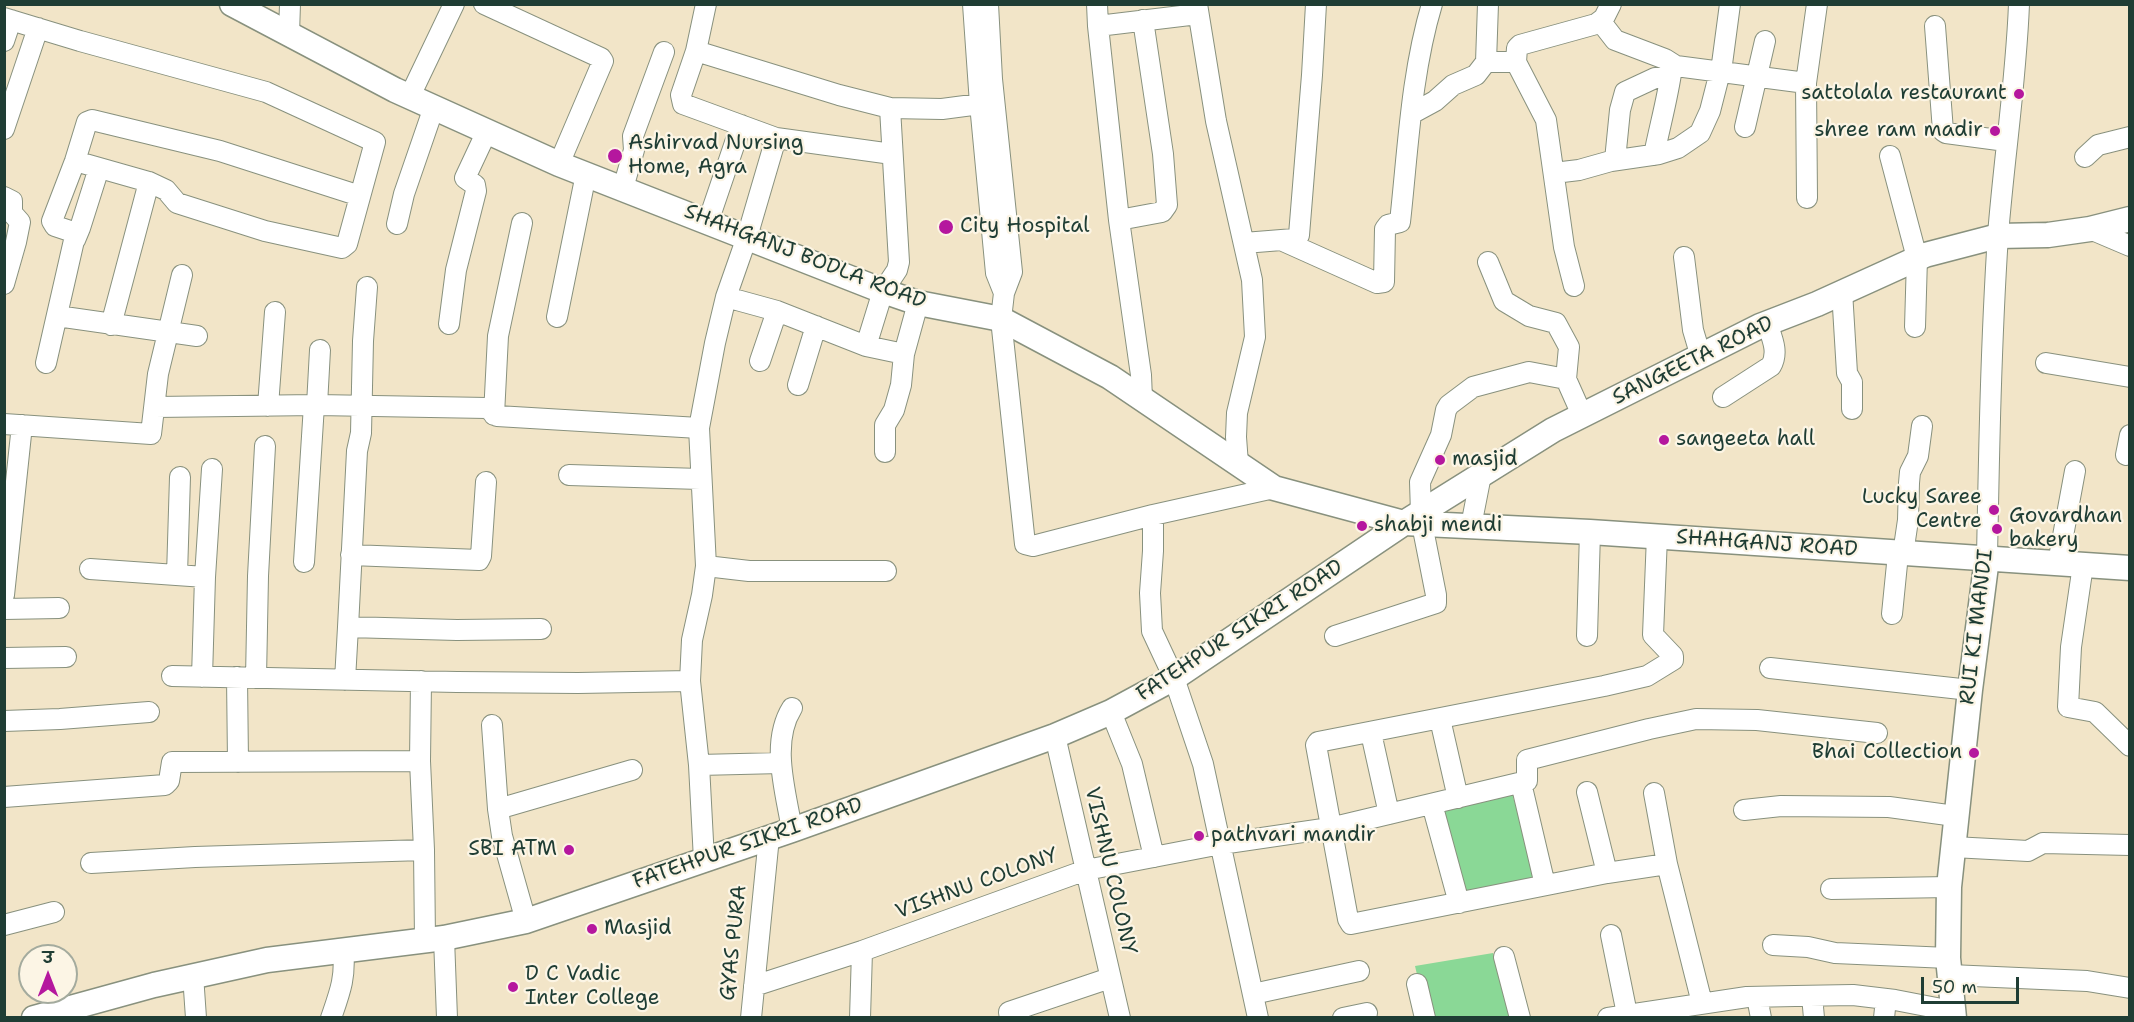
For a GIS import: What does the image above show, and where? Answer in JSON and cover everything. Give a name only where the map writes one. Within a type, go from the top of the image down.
[{"type":"main road","name":"SHAHGANJ BODLA ROAD","points":[[232,4],[410,96],[559,164],[883,291],[918,303],[1001,319],[1110,377],[1274,488],[1416,520]]},
{"type":"main road","name":"SANGEETA ROAD","points":[[1416,520],[1481,475],[1553,430],[1767,323],[1917,258],[1998,236],[2048,235],[2090,229],[2130,219]]},
{"type":"main road","name":"SHAHGANJ ROAD","points":[[1416,520],[1471,526],[1657,536],[2130,568]]},
{"type":"main road","name":"FATEHPUR SIKRI ROAD","points":[[34,1017],[99,1009],[193,975],[267,960],[435,939],[526,921],[792,830],[1055,736],[1112,712],[1174,678],[1416,520]]},
{"type":"main road","name":"RUI KI MANDI","points":[[1953,1014],[1949,967],[1949,887],[1955,816],[1987,558]]},
{"type":"street","points":[[289,34],[290,4]]},
{"type":"street","points":[[410,96],[454,4]]},
{"type":"street","points":[[484,4],[601,58],[603,61],[559,164]]},
{"type":"street","points":[[973,4],[996,273],[1004,294]]},
{"type":"street","points":[[988,4],[992,79],[1012,272],[1004,294],[1001,319],[1026,544],[1033,546],[1153,515],[1274,488]]},
{"type":"street","points":[[1097,4],[1119,220],[1141,375],[1142,399]]},
{"type":"street","points":[[1244,243],[1297,238],[1299,235],[1316,4]]},
{"type":"street","points":[[1281,240],[1377,283],[1383,283],[1385,280],[1385,229],[1388,225],[1400,222],[1411,114],[1426,24],[1432,4]]},
{"type":"street","points":[[1411,114],[1435,101],[1454,85],[1476,75],[1486,62],[1488,4]]},
{"type":"street","points":[[1574,285],[1563,247],[1546,120],[1516,62],[1517,48],[1520,45],[1600,22],[1611,4]]},
{"type":"street","points":[[1554,173],[1579,170],[1615,160],[1654,155],[1678,148],[1700,133],[1710,111],[1719,73],[1730,4]]},
{"type":"street","points":[[1807,198],[1806,83],[1817,4]]},
{"type":"street","name":"RUI KI MANDI","points":[[1987,558],[1990,371],[1998,236],[2017,54],[2019,4]]},
{"type":"street","points":[[703,6],[696,51],[681,95],[683,104],[776,138],[892,154]]},
{"type":"street","points":[[1098,26],[1198,9],[1216,121],[1252,280],[1256,323],[1248,373],[1237,413],[1238,464]]},
{"type":"street","points":[[4,41],[8,19],[266,92],[375,142],[347,244],[342,248],[265,231],[177,203],[166,190],[149,182],[75,161]]},
{"type":"street","points":[[1119,220],[1162,212],[1167,205],[1163,154],[1143,20]]},
{"type":"street","points":[[1600,22],[1615,40],[1665,59],[1671,71],[1665,112],[1661,120],[1654,155]]},
{"type":"street","points":[[1935,26],[1943,131],[2007,141]]},
{"type":"street","points":[[4,129],[38,28]]},
{"type":"street","points":[[1745,127],[1765,41]]},
{"type":"street","points":[[696,51],[839,95],[890,108],[942,109],[980,104]]},
{"type":"street","points":[[623,188],[634,150],[633,136],[664,52]]},
{"type":"street","points":[[1486,62],[1516,62]]},
{"type":"street","points":[[1615,160],[1620,110],[1625,92],[1671,71],[1719,73],[1806,83]]},
{"type":"street","points":[[397,224],[412,170],[435,107]]},
{"type":"street","points":[[866,346],[883,291],[897,270],[899,262],[890,108]]},
{"type":"street","points":[[75,240],[73,232],[55,226],[52,221],[75,161],[86,124],[92,120],[220,151],[360,196]]},
{"type":"street","points":[[708,222],[741,125]]},
{"type":"street","points":[[449,324],[456,270],[476,191],[475,185],[467,182],[465,178],[487,131]]},
{"type":"street","points":[[2085,157],[2098,145],[2130,137]]},
{"type":"street","points":[[704,860],[699,765],[690,681],[692,640],[706,566],[699,428],[726,297],[747,237],[776,138]]},
{"type":"street","points":[[1890,156],[1917,258],[1915,327]]},
{"type":"street","points":[[46,363],[75,240],[99,168]]},
{"type":"street","points":[[557,317],[586,174]]},
{"type":"street","points":[[111,325],[149,182]]},
{"type":"street","points":[[4,197],[12,201],[12,213],[20,222],[4,284]]},
{"type":"street","points":[[494,416],[498,336],[522,223]]},
{"type":"street","points":[[2090,229],[2130,246]]},
{"type":"street","points":[[1684,257],[1693,330],[1701,357]]},
{"type":"street","points":[[1488,262],[1504,301],[1529,316],[1556,323],[1569,347],[1566,379],[1582,415]]},
{"type":"street","points":[[4,595],[13,424],[148,435],[152,431],[158,374],[182,275]]},
{"type":"street","points":[[345,680],[357,451],[361,437],[367,287]]},
{"type":"street","points":[[1842,291],[1847,373],[1852,382],[1852,409]]},
{"type":"street","points":[[726,297],[777,311],[866,346],[904,354]]},
{"type":"street","points":[[885,452],[885,425],[894,410],[900,388],[904,354],[918,303]]},
{"type":"street","points":[[760,361],[777,311]]},
{"type":"street","points":[[268,406],[275,312]]},
{"type":"street","points":[[57,316],[197,336]]},
{"type":"street","points":[[1723,397],[1771,366],[1775,348],[1767,323]]},
{"type":"street","points":[[798,385],[816,326]]},
{"type":"street","points":[[304,562],[320,350]]},
{"type":"street","points":[[2046,363],[2130,377]]},
{"type":"street","points":[[1335,636],[1436,603],[1436,595],[1416,520],[1420,482],[1441,435],[1449,405],[1473,387],[1533,371],[1566,379]]},
{"type":"street","points":[[155,407],[315,405],[487,408],[494,416],[699,428]]},
{"type":"street","points":[[1892,614],[1900,554],[1908,520],[1909,483],[1918,456],[1922,426]]},
{"type":"street","points":[[238,762],[258,576],[265,446]]},
{"type":"street","points":[[202,677],[204,577],[212,469]]},
{"type":"street","points":[[2058,563],[2075,471]]},
{"type":"street","points":[[569,475],[700,479]]},
{"type":"street","points":[[1471,526],[1481,475]]},
{"type":"street","points":[[177,575],[180,477]]},
{"type":"street","points":[[351,555],[479,560],[486,482]]},
{"type":"street","points":[[1153,515],[1150,593],[1152,631],[1174,678],[1203,764],[1258,1017]]},
{"type":"street","points":[[1587,636],[1590,532]]},
{"type":"street","points":[[1657,536],[1653,635],[1673,656],[1673,660],[1647,676],[1316,743],[1330,828],[1348,919],[1351,924],[1607,873],[1667,864]]},
{"type":"street","points":[[2083,565],[2071,647],[2068,707],[2095,712],[2130,746]]},
{"type":"street","points":[[706,566],[749,571],[886,571]]},
{"type":"street","points":[[90,569],[204,577]]},
{"type":"street","points":[[4,609],[59,608]]},
{"type":"street","points":[[348,627],[457,630],[542,629]]},
{"type":"street","points":[[4,658],[66,657]]},
{"type":"street","points":[[1770,668],[1970,690]]},
{"type":"street","points":[[172,676],[578,683],[690,681]]},
{"type":"street","points":[[421,681],[420,761],[424,850],[447,1017]]},
{"type":"street","points":[[792,708],[783,727],[781,762],[792,830]]},
{"type":"street","points":[[4,721],[149,712]]},
{"type":"street","points":[[1112,712],[1132,764],[1154,857]]},
{"type":"street","points":[[1440,719],[1458,798]]},
{"type":"street","points":[[1545,885],[1521,783],[1528,780],[1527,760],[1687,720],[1757,720],[1877,733]]},
{"type":"street","points":[[492,725],[502,836],[526,921]]},
{"type":"street","points":[[1371,733],[1389,814]]},
{"type":"street","name":"VISHNU COLONY","points":[[1055,736],[1120,1017]]},
{"type":"street","points":[[4,797],[162,785],[169,781],[172,762],[420,761]]},
{"type":"street","points":[[699,765],[781,762]]},
{"type":"street","points":[[498,810],[632,770]]},
{"type":"street","name":"VISHNU COLONY","points":[[754,986],[862,951],[1086,870],[1221,844],[1330,828],[1521,783]]},
{"type":"street","points":[[1587,792],[1607,873]]},
{"type":"street","points":[[1654,793],[1667,864],[1702,1004]]},
{"type":"street","points":[[1432,804],[1459,903]]},
{"type":"street","points":[[1744,810],[1781,807],[1889,807],[1955,816]]},
{"type":"street","name":"GYAS PURA","points":[[751,1017],[769,837]]},
{"type":"street","points":[[1953,847],[2028,851],[2043,843],[2130,845]]},
{"type":"street","points":[[91,863],[195,857],[424,850]]},
{"type":"street","points":[[1831,890],[1949,887]]},
{"type":"street","points":[[4,925],[54,912]]},
{"type":"street","points":[[1611,935],[1627,1014]]},
{"type":"street","points":[[1773,945],[1808,947],[1835,953],[2087,981],[2130,988]]},
{"type":"street","points":[[331,1017],[342,989],[345,972],[343,950]]},
{"type":"street","points":[[860,1017],[862,951]]},
{"type":"street","points":[[1504,957],[1520,1017]]},
{"type":"street","points":[[1253,994],[1359,971]]},
{"type":"street","points":[[193,975],[196,1017]]},
{"type":"street","points":[[1004,1016],[1110,978]]},
{"type":"street","points":[[1417,984],[1425,1017]]},
{"type":"street","points":[[1608,1017],[1757,997],[1853,995],[1885,1008],[1953,1014]]},
{"type":"street","points":[[1812,996],[1814,1017]]},
{"type":"street","points":[[1757,997],[1761,1017]]},
{"type":"street","points":[[1342,1017],[1367,1013]]},
{"type":"green space","points":[[1511,790],[1537,878],[1450,894],[1428,813]]},
{"type":"green space","points":[[1493,953],[1510,1017],[1427,1017],[1415,966]]},
{"type":"place","name":"sattolala restaurant","points":[[2019,94]]},
{"type":"place","name":"shree ram madir","points":[[1995,131]]},
{"type":"place","name":"Ashirvad Nursing Home, Agra","points":[[615,156]]},
{"type":"place","name":"City Hospital","points":[[946,227]]},
{"type":"place","name":"sangeeta hall","points":[[1664,440]]},
{"type":"place","name":"masjid","points":[[1440,460]]},
{"type":"place","name":"Lucky Saree Centre","points":[[1994,510]]},
{"type":"place","name":"shabji mendi","points":[[1362,526]]},
{"type":"place","name":"Govardhan bakery","points":[[1997,529]]},
{"type":"place","name":"Bhai Collection","points":[[1974,753]]},
{"type":"place","name":"pathvari mandir","points":[[1199,836]]},
{"type":"place","name":"SBI ATM","points":[[569,850]]},
{"type":"place","name":"Masjid","points":[[592,929]]},
{"type":"place","name":"D C Vadic Inter College","points":[[513,987]]}]
